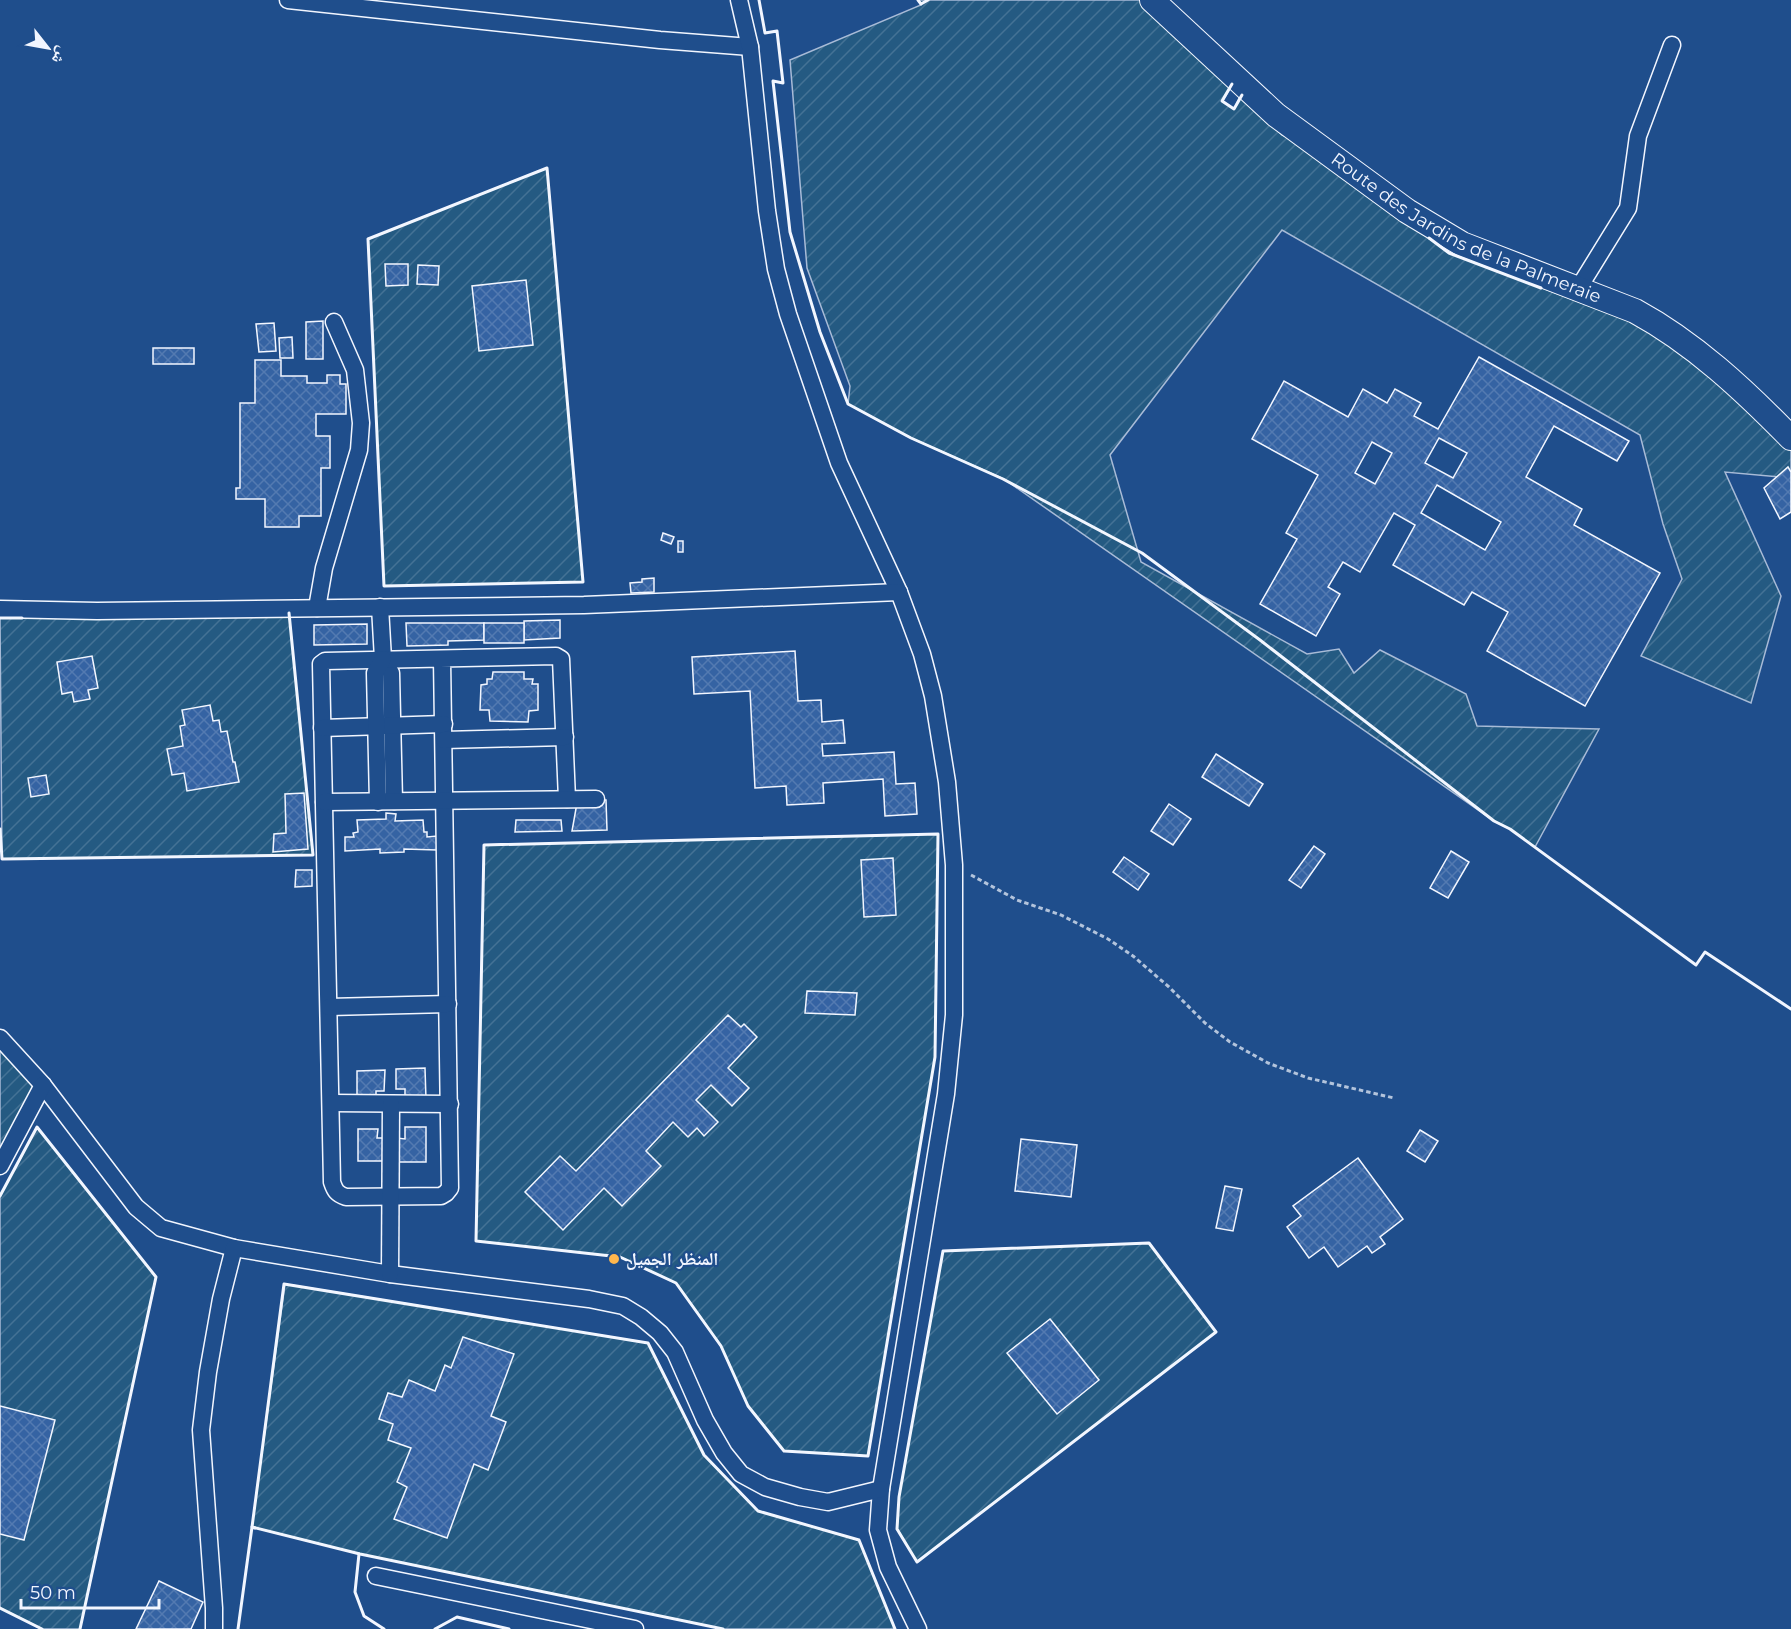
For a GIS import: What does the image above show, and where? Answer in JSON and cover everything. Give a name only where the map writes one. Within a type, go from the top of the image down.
[{"type":"street","points":[[288,0],[660,40],[750,47]]},
{"type":"street","points":[[739,0],[750,47],[767,211],[782,292],[839,463],[899,592],[922,654],[933,696],[947,782],[954,865],[954,1016],[946,1094],[881,1489],[878,1530],[888,1567],[918,1629]]},
{"type":"street","name":"Route des Jardins de la Palmeraie","points":[[1152,0],[1276,115],[1407,211],[1461,244],[1635,311],[1662,325],[1707,359],[1755,401],[1791,438]]},
{"type":"street","points":[[1578,289],[1628,208],[1638,136],[1672,45]]},
{"type":"street","points":[[317,608],[324,568],[359,450],[361,423],[354,370],[334,322]]},
{"type":"street","points":[[0,609],[97,611],[595,604],[899,592]]},
{"type":"street","points":[[380,607],[383,659],[375,673],[384,726],[386,801]]},
{"type":"street","points":[[442,659],[450,1188],[441,1196],[346,1197],[335,1191],[332,1182],[321,664],[325,661],[383,659],[556,656],[561,659],[567,799]]},
{"type":"street","points":[[322,728],[384,726],[444,732],[565,737]]},
{"type":"street","points":[[324,802],[596,798]]},
{"type":"street","points":[[329,1007],[448,1004]]},
{"type":"street","points":[[0,1038],[43,1085],[136,1207],[161,1228],[234,1248],[390,1274],[589,1299],[622,1306],[641,1317],[660,1333],[675,1352],[705,1420],[724,1453],[741,1474],[765,1487],[828,1502],[881,1489]]},
{"type":"street","points":[[0,1166],[43,1085]]},
{"type":"street","points":[[332,1103],[450,1104]]},
{"type":"street","points":[[390,1274],[391,1104]]},
{"type":"street","points":[[214,1629],[201,1430],[208,1372],[221,1299],[234,1248]]},
{"type":"street","points":[[376,1576],[634,1629]]},
{"type":"path","points":[[954,865],[1017,900],[1080,923],[1108,939],[1133,956],[1169,987],[1205,1023],[1230,1042],[1268,1063],[1308,1078],[1394,1098]]},
{"type":"shaded area","points":[[918,0],[1149,0],[1233,83],[1223,101],[1234,109],[1241,94],[1282,135],[1309,146],[1449,253],[1659,332],[1791,449],[1791,478],[1725,472],[1781,596],[1751,703],[1641,656],[1682,579],[1663,524],[1640,435],[1282,230],[1110,455],[1141,562],[1307,654],[1339,649],[1354,673],[1380,650],[1466,694],[1477,726],[1599,729],[1535,847],[1510,829],[1494,821],[1004,479],[911,438],[848,404],[850,386],[807,268],[790,60],[921,5]]},
{"type":"shaded area","points":[[547,168],[583,582],[384,586],[368,239]]},
{"type":"shaded area","points":[[289,613],[313,855],[2,859],[0,618]]},
{"type":"shaded area","points":[[938,834],[935,1057],[868,1456],[784,1451],[748,1406],[721,1346],[676,1283],[620,1257],[476,1241],[484,845]]},
{"type":"shaded area","points":[[0,1049],[36,1088],[0,1155]]},
{"type":"shaded area","points":[[37,1127],[156,1277],[80,1629],[42,1629],[0,1608],[0,1196]]},
{"type":"shaded area","points":[[1149,1243],[1216,1332],[917,1562],[897,1529],[899,1497],[943,1251]]},
{"type":"shaded area","points":[[285,1284],[648,1343],[704,1455],[758,1511],[859,1540],[895,1629],[723,1629],[360,1554],[252,1527]]},
{"type":"building","points":[[385,264],[408,264],[408,285],[386,286]]},
{"type":"building","points":[[418,265],[439,266],[438,285],[417,284]]},
{"type":"building","points":[[526,280],[533,345],[479,351],[472,286]]},
{"type":"building","points":[[323,321],[323,359],[306,359],[306,322]]},
{"type":"building","points":[[274,323],[276,351],[259,352],[256,324]]},
{"type":"building","points":[[292,337],[293,358],[280,358],[279,338]]},
{"type":"building","points":[[153,348],[194,348],[194,364],[153,364]]},
{"type":"building","points":[[1479,357],[1629,441],[1617,461],[1554,426],[1526,477],[1582,509],[1574,525],[1660,573],[1585,706],[1487,651],[1508,612],[1472,592],[1464,605],[1393,565],[1415,525],[1394,513],[1360,572],[1343,562],[1328,587],[1340,594],[1316,636],[1260,604],[1297,539],[1286,533],[1318,475],[1252,439],[1284,381],[1348,417],[1363,389],[1387,403],[1395,389],[1421,403],[1414,416],[1438,429]],"holes":[[[1439,438],[1467,453],[1453,478],[1425,463]],[[1372,442],[1392,453],[1375,484],[1355,473]],[[1437,485],[1501,522],[1485,550],[1421,513]]]},
{"type":"building","points":[[255,360],[281,360],[281,376],[307,376],[307,383],[327,383],[327,375],[340,375],[340,384],[346,384],[346,414],[316,414],[316,436],[330,436],[330,468],[321,468],[321,516],[299,516],[299,527],[265,527],[265,499],[236,499],[236,488],[240,488],[240,403],[255,403]]},
{"type":"building","points":[[1788,467],[1791,472],[1791,512],[1780,519],[1764,488]]},
{"type":"building","points":[[663,533],[674,537],[671,544],[661,540]]},
{"type":"building","points":[[678,541],[683,541],[683,552],[678,552]]},
{"type":"building","points":[[654,578],[654,592],[631,593],[630,583]]},
{"type":"building","points":[[560,620],[560,638],[524,640],[524,621]]},
{"type":"building","points":[[406,623],[484,623],[484,640],[448,641],[448,645],[407,646]]},
{"type":"building","points":[[484,623],[524,623],[524,643],[484,643]]},
{"type":"building","points":[[367,624],[367,644],[314,645],[314,625]]},
{"type":"building","points":[[795,651],[798,701],[821,700],[822,722],[843,720],[845,743],[822,744],[823,756],[894,752],[896,784],[915,783],[917,814],[885,816],[883,779],[823,783],[824,803],[787,805],[786,786],[755,788],[750,691],[694,694],[692,657]]},
{"type":"building","points":[[92,656],[98,688],[88,690],[90,699],[74,702],[72,692],[62,694],[57,662]]},
{"type":"building","points":[[493,672],[524,672],[524,679],[533,679],[532,684],[538,684],[538,710],[529,711],[528,722],[490,721],[489,710],[480,710],[481,685],[487,684],[487,679],[492,679]]},
{"type":"building","points":[[210,705],[213,721],[219,720],[221,732],[227,731],[239,782],[187,791],[184,773],[172,775],[167,749],[183,746],[180,726],[185,725],[182,710]]},
{"type":"building","points":[[1216,754],[1263,784],[1249,806],[1202,777]]},
{"type":"building","points":[[46,775],[49,794],[31,797],[28,778]]},
{"type":"building","points":[[304,793],[308,849],[273,852],[274,834],[286,833],[285,794]]},
{"type":"building","points":[[606,800],[607,830],[572,831],[577,803]]},
{"type":"building","points":[[1169,804],[1191,819],[1173,845],[1151,831]]},
{"type":"building","points":[[386,813],[396,814],[395,821],[423,820],[427,837],[437,836],[437,850],[404,849],[404,852],[380,853],[380,849],[345,851],[345,837],[354,837],[353,833],[358,832],[357,820],[386,819]]},
{"type":"building","points":[[516,820],[561,820],[562,831],[515,832]]},
{"type":"building","points":[[1314,846],[1325,854],[1301,888],[1289,880]]},
{"type":"building","points":[[1451,851],[1469,862],[1448,898],[1430,888]]},
{"type":"building","points":[[1124,857],[1149,874],[1138,890],[1113,872]]},
{"type":"building","points":[[893,858],[896,915],[864,917],[861,860]]},
{"type":"building","points":[[296,870],[312,870],[312,886],[295,887]]},
{"type":"building","points":[[807,991],[857,993],[855,1015],[805,1013]]},
{"type":"building","points":[[728,1015],[741,1027],[744,1024],[757,1037],[728,1068],[749,1088],[732,1106],[711,1085],[696,1100],[718,1122],[704,1136],[697,1128],[688,1137],[673,1122],[646,1151],[661,1166],[622,1206],[604,1188],[563,1230],[525,1192],[560,1156],[576,1171]]},
{"type":"building","points":[[425,1068],[426,1099],[405,1100],[405,1089],[396,1089],[396,1069]]},
{"type":"building","points":[[385,1070],[384,1091],[376,1091],[376,1101],[357,1101],[357,1071]]},
{"type":"building","points":[[405,1127],[426,1127],[426,1162],[396,1162],[397,1138],[405,1139]]},
{"type":"building","points":[[358,1129],[378,1129],[377,1138],[385,1138],[385,1161],[358,1161]]},
{"type":"building","points":[[1420,1130],[1438,1141],[1425,1162],[1407,1151]]},
{"type":"building","points":[[1021,1139],[1077,1145],[1071,1197],[1015,1191]]},
{"type":"building","points":[[1358,1158],[1403,1219],[1380,1237],[1385,1244],[1372,1253],[1367,1246],[1338,1267],[1324,1247],[1309,1258],[1287,1227],[1301,1216],[1293,1206]]},
{"type":"building","points":[[1225,1186],[1242,1189],[1233,1231],[1216,1228]]},
{"type":"building","points":[[1050,1319],[1099,1380],[1057,1414],[1007,1353]]},
{"type":"building","points":[[463,1337],[514,1354],[491,1416],[506,1422],[488,1470],[474,1464],[447,1538],[394,1519],[407,1487],[397,1482],[411,1448],[388,1440],[393,1424],[379,1419],[388,1393],[402,1397],[409,1380],[435,1391],[445,1365],[451,1368]]},
{"type":"building","points":[[0,1406],[55,1420],[24,1540],[0,1534]]},
{"type":"building","points":[[159,1581],[203,1602],[191,1629],[136,1629]]},
{"type":"wall","points":[[759,0],[765,33],[777,31],[783,83],[773,81],[790,232],[820,332],[848,404],[911,438],[1003,479],[1142,553],[1260,640],[1494,821],[1510,829],[1696,965],[1705,952],[1791,1009]]},
{"type":"wall","points":[[918,0],[921,4],[928,0]]},
{"type":"wall","points":[[1232,84],[1222,101],[1234,109],[1242,95]]},
{"type":"wall","points":[[547,168],[583,582],[384,586],[368,239],[547,168]]},
{"type":"wall","points":[[1429,238],[1449,253],[1541,288]]},
{"type":"wall","points":[[0,829],[2,859],[313,855],[289,613]]},
{"type":"wall","points":[[0,618],[22,618]]},
{"type":"wall","points":[[938,834],[935,1057],[868,1456],[784,1451],[748,1406],[721,1346],[676,1283],[620,1257],[476,1241],[484,845],[938,834]]},
{"type":"wall","points":[[0,1196],[37,1127],[156,1277],[80,1629]]},
{"type":"wall","points":[[1149,1243],[1216,1332],[917,1562],[897,1529],[899,1497],[943,1251],[1149,1243]]},
{"type":"wall","points":[[723,1629],[360,1554],[252,1527],[284,1284],[648,1343],[704,1455],[758,1511],[859,1540],[895,1629]]},
{"type":"wall","points":[[238,1629],[252,1527],[255,1528]]},
{"type":"wall","points":[[359,1554],[355,1592],[364,1616],[384,1629]]},
{"type":"wall","points":[[0,1608],[42,1629]]},
{"type":"wall","points":[[435,1629],[457,1617],[509,1629]]},
{"type":"place","name":"المنظر الجميل","points":[[614,1259]]}]
